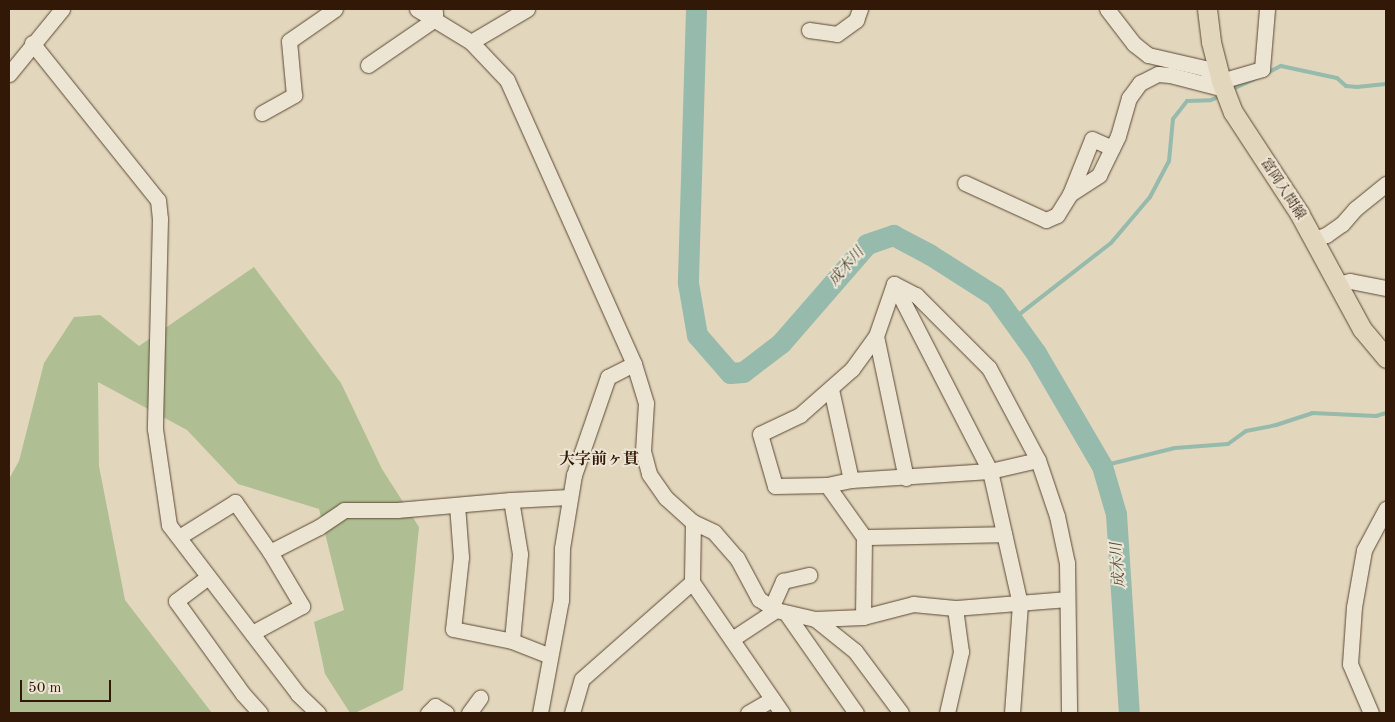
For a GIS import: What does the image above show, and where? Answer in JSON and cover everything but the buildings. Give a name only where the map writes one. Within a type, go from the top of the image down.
[{"type":"main road","name":"富岡入間線","points":[[1207,9],[1211,42],[1223,85],[1238,119],[1299,213],[1362,329],[1386,358]]},
{"type":"street","points":[[9,74],[62,9]]},
{"type":"street","points":[[262,113],[294,95],[289,41],[335,9]]},
{"type":"street","points":[[418,9],[435,14],[471,42],[507,80],[634,364],[646,403],[643,451],[649,474],[666,498],[693,522],[714,532],[736,558],[759,598],[778,610],[815,619],[863,617],[913,604],[954,608],[1068,599]]},
{"type":"street","points":[[471,42],[508,9]]},
{"type":"street","points":[[471,42],[527,9]]},
{"type":"street","points":[[809,30],[837,34],[856,20],[860,9]]},
{"type":"street","points":[[1107,9],[1134,44],[1148,55],[1204,68],[1223,85]]},
{"type":"street","points":[[1070,194],[1098,175],[1118,136],[1129,98],[1134,89],[1148,78],[1158,74],[1170,75],[1223,85],[1262,69],[1267,9]]},
{"type":"street","points":[[368,65],[435,14]]},
{"type":"street","points":[[32,44],[158,200],[160,220],[155,429],[169,525],[298,694],[318,713]]},
{"type":"street","points":[[964,183],[1046,220],[1057,215],[1070,194],[1092,139],[1112,148]]},
{"type":"street","points":[[1314,239],[1326,235],[1342,224],[1355,209],[1386,184]]},
{"type":"street","points":[[1338,284],[1350,282],[1386,288]]},
{"type":"street","points":[[894,284],[876,336],[852,368],[800,415],[760,434],[775,486],[827,485],[851,480],[906,478],[990,471],[1038,460]]},
{"type":"street","points":[[894,284],[916,295],[989,368],[1038,460],[1057,516],[1066,563],[1068,599],[1068,713]]},
{"type":"street","points":[[894,284],[990,471],[1020,604],[1012,713]]},
{"type":"street","points":[[876,336],[906,478]]},
{"type":"street","points":[[540,713],[560,600],[562,548],[574,475],[608,377],[634,364]]},
{"type":"street","points":[[831,389],[851,480]]},
{"type":"street","points":[[827,485],[864,537],[863,617]]},
{"type":"street","points":[[270,552],[319,527],[344,510],[397,510],[569,497]]},
{"type":"street","points":[[511,500],[520,554],[512,641]]},
{"type":"street","points":[[179,537],[235,502],[270,552],[302,606],[252,633]]},
{"type":"street","points":[[457,505],[460,557],[453,628],[512,641],[550,656]]},
{"type":"street","points":[[1371,713],[1350,664],[1354,607],[1364,550],[1386,509]]},
{"type":"street","points":[[693,522],[692,582],[782,713]]},
{"type":"street","points":[[864,537],[1004,534]]},
{"type":"street","points":[[808,575],[783,581],[778,610],[856,713]]},
{"type":"street","points":[[208,576],[176,601],[243,694],[260,713]]},
{"type":"street","points":[[572,713],[582,678],[692,582]]},
{"type":"street","points":[[947,713],[961,652],[954,608]]},
{"type":"street","points":[[732,639],[778,610]]},
{"type":"street","points":[[815,619],[855,651],[901,713]]},
{"type":"street","points":[[469,713],[480,698]]},
{"type":"street","points":[[748,713],[772,698]]},
{"type":"street","points":[[428,713],[435,706],[446,713]]},
{"type":"green space","points":[[254,267],[341,383],[382,469],[419,527],[403,690],[355,713],[350,713],[325,674],[314,622],[344,610],[319,509],[238,484],[187,430],[98,382],[99,466],[125,600],[212,713],[9,713],[9,479],[19,461],[44,363],[74,317],[100,315],[139,346]]},
{"type":"waterway","name":"成木川","points":[[696,9],[688,283],[697,335],[730,373],[743,372],[781,343],[867,244],[893,235],[929,254],[995,296],[1036,353],[1102,466],[1116,514],[1129,713]]},
{"type":"waterway","points":[[1265,74],[1281,66],[1337,78],[1346,86],[1357,87],[1386,84]]},
{"type":"waterway","points":[[1235,88],[1259,77]]},
{"type":"waterway","points":[[1012,320],[1111,243],[1150,197],[1169,161],[1173,119],[1187,101],[1216,98]]},
{"type":"waterway","points":[[1102,466],[1175,448],[1228,444],[1246,431],[1276,425],[1312,413],[1376,416],[1386,413]]},
{"type":"district","name":"大字前ヶ貫","points":[[599,460]]}]
